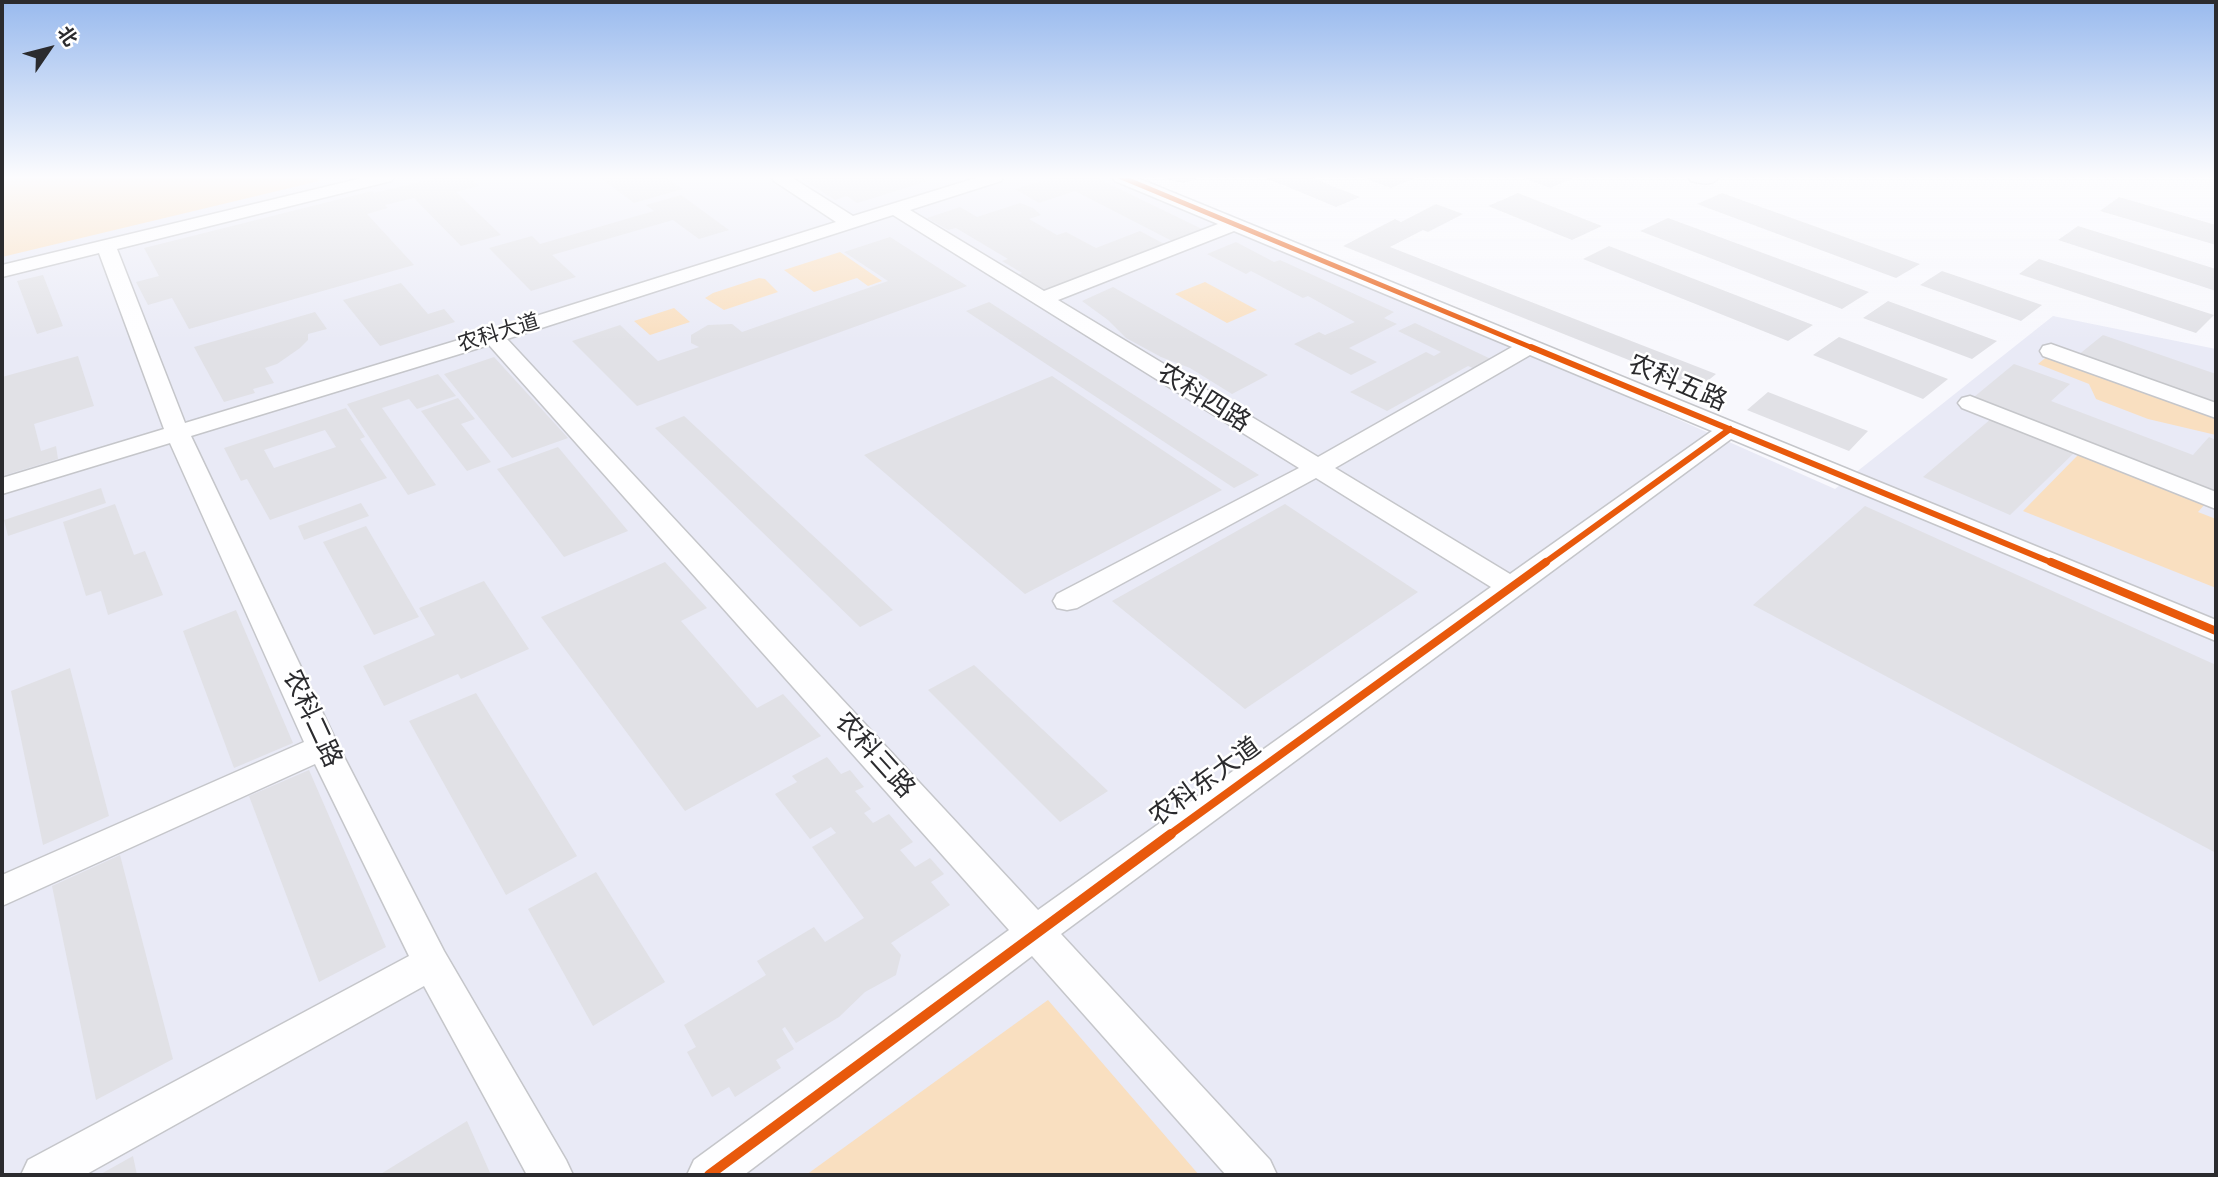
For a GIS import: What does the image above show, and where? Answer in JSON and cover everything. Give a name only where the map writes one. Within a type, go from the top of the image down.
[{"type":"street","points":[[2,271],[163,232]]},
{"type":"street","name":"农科大道","points":[[2,486],[493,337],[823,232]]},
{"type":"street","name":"农科四路","points":[[932,232],[1511,587]]},
{"type":"street","points":[[1042,299],[1215,232]]},
{"type":"street","name":"农科五路","points":[[1254,232],[2216,631]]},
{"type":"street","name":"农科二路","points":[[106,246],[177,432],[323,747],[431,963],[551,1175]]},
{"type":"street","name":"农科三路","points":[[493,337],[1255,1175]]},
{"type":"street","points":[[1067,601],[1315,469],[1529,346]]},
{"type":"street","points":[[2051,351],[2216,411]]},
{"type":"street","points":[[1970,403],[2216,500]]},
{"type":"street","name":"农科东大道","points":[[709,1175],[1034,933],[1730,429]]},
{"type":"street","points":[[2,891],[323,747]]},
{"type":"street","points":[[43,1175],[431,963]]},
{"type":"shaded area","points":[[2,232],[1256,232],[1835,489],[2053,316],[2216,349],[2216,1175],[2,1175]]},
{"type":"shaded area","points":[[2,232],[107,232],[2,257]]},
{"type":"shaded area","points":[[840,252],[882,281],[868,286],[857,278],[814,292],[784,270]]},
{"type":"shaded area","points":[[759,278],[765,279],[778,292],[724,310],[705,298],[713,293]]},
{"type":"shaded area","points":[[1205,282],[1257,310],[1227,323],[1175,294]]},
{"type":"shaded area","points":[[674,308],[690,322],[650,335],[634,321]]},
{"type":"shaded area","points":[[2049,355],[2216,416],[2216,435],[2148,419],[2096,399],[2089,384],[2038,364]]},
{"type":"shaded area","points":[[2078,455],[2205,504],[2198,512],[2216,519],[2216,588],[2023,511]]},
{"type":"shaded area","points":[[1048,1000],[1199,1175],[806,1175]]},
{"type":"building","points":[[208,232],[384,232],[414,265],[189,329],[172,298],[148,305],[136,282],[159,276],[144,248]]},
{"type":"building","points":[[447,232],[498,232],[501,235],[461,246]]},
{"type":"building","points":[[582,232],[632,232],[552,255],[576,277],[531,291],[489,248],[532,236],[540,244]]},
{"type":"building","points":[[689,232],[723,232],[699,239]]},
{"type":"building","points":[[963,232],[1052,232],[1057,235],[1066,232],[1096,248],[1142,232],[1168,246],[1043,293],[1015,276],[1022,273],[1002,261],[1008,259]]},
{"type":"building","points":[[1154,232],[1199,232],[1174,242]]},
{"type":"building","points":[[1370,232],[1419,232],[1390,247],[1716,374],[1699,388],[1343,246]]},
{"type":"building","points":[[1552,232],[1589,232],[1572,240]]},
{"type":"building","points":[[1642,232],[1706,232],[1869,292],[1842,309]]},
{"type":"building","points":[[1772,232],[1831,232],[1920,264],[1896,278]]},
{"type":"building","points":[[2070,232],[2097,232],[2216,269],[2216,291],[2058,240]]},
{"type":"building","points":[[2171,232],[2216,232],[2216,245]]},
{"type":"building","points":[[890,237],[967,286],[637,406],[572,341],[620,325],[658,361],[699,347],[691,343],[691,335],[708,325],[732,324],[742,332],[888,281],[844,252]]},
{"type":"building","points":[[1236,242],[1274,262],[1280,260],[1394,312],[1384,318],[1397,324],[1349,348],[1377,362],[1351,375],[1294,344],[1319,332],[1325,335],[1355,322],[1308,296],[1303,298],[1251,271],[1246,274],[1207,254]]},
{"type":"building","points":[[1609,246],[1813,325],[1788,341],[1583,259]]},
{"type":"building","points":[[2039,259],[2214,315],[2196,333],[2019,274]]},
{"type":"building","points":[[1942,271],[2042,305],[2021,321],[1920,285]]},
{"type":"building","points":[[43,275],[63,326],[37,334],[17,281]]},
{"type":"building","points":[[401,283],[428,314],[444,309],[455,322],[380,346],[343,300]]},
{"type":"building","points":[[1113,287],[1268,375],[1232,394],[1190,368],[1161,357],[1126,338],[1108,320],[1082,301]]},
{"type":"building","points":[[1888,301],[1997,341],[1972,359],[1863,318]]},
{"type":"building","points":[[989,302],[1259,475],[1234,488],[966,311]]},
{"type":"building","points":[[315,312],[327,329],[308,334],[308,340],[300,348],[277,364],[265,368],[274,383],[253,389],[255,393],[224,402],[194,347]]},
{"type":"building","points":[[1415,323],[1493,360],[1475,369],[1468,366],[1387,411],[1350,392],[1426,352],[1434,356],[1441,352],[1398,331]]},
{"type":"building","points":[[2103,335],[2216,374],[2216,407],[2077,356]]},
{"type":"building","points":[[1839,337],[1948,379],[1923,399],[1813,355]]},
{"type":"building","points":[[78,356],[94,406],[34,424],[41,451],[56,446],[58,459],[2,476],[2,377]]},
{"type":"building","points":[[494,357],[568,438],[512,458],[444,374]]},
{"type":"building","points":[[2014,364],[2070,384],[2051,401],[2193,455],[2209,437],[2216,440],[2216,491],[1974,397]]},
{"type":"building","points":[[438,374],[456,396],[417,409],[409,399],[382,408],[436,485],[408,495],[347,404]]},
{"type":"building","points":[[1052,376],[1222,490],[1025,594],[864,455]]},
{"type":"building","points":[[1768,392],[1868,431],[1849,451],[1747,410]]},
{"type":"building","points":[[458,398],[475,419],[461,424],[491,462],[467,471],[421,411]]},
{"type":"building","points":[[346,408],[365,437],[360,439],[387,478],[270,520],[247,479],[241,481],[224,448]],"holes":[[[325,430],[336,447],[274,468],[264,450]]]},
{"type":"building","points":[[684,416],[893,610],[860,627],[655,428]]},
{"type":"building","points":[[1992,418],[2076,451],[2010,515],[1923,477]]},
{"type":"building","points":[[558,447],[628,531],[564,557],[497,469]]},
{"type":"building","points":[[101,488],[106,503],[8,536],[4,520]]},
{"type":"building","points":[[361,503],[369,516],[304,540],[298,526]]},
{"type":"building","points":[[115,504],[134,555],[145,551],[163,595],[108,615],[101,591],[86,596],[63,522]]},
{"type":"building","points":[[1285,504],[1418,592],[1245,709],[1112,601]]},
{"type":"building","points":[[1865,506],[2216,665],[2216,853],[1753,605]]},
{"type":"building","points":[[366,526],[419,617],[374,635],[323,542]]},
{"type":"building","points":[[665,562],[707,608],[681,621],[757,708],[783,694],[821,736],[685,811],[541,617]]},
{"type":"building","points":[[484,581],[529,649],[461,679],[458,674],[384,706],[363,666],[435,635],[419,608]]},
{"type":"building","points":[[236,610],[293,743],[234,768],[183,631]]},
{"type":"building","points":[[974,665],[1108,791],[1060,822],[928,690]]},
{"type":"building","points":[[70,668],[109,816],[43,845],[11,691]]},
{"type":"building","points":[[476,693],[577,856],[506,895],[409,721]]},
{"type":"building","points":[[827,757],[841,774],[850,770],[864,787],[855,791],[871,809],[864,813],[873,823],[889,814],[913,842],[900,850],[915,867],[930,858],[944,874],[931,882],[950,905],[891,943],[901,955],[896,975],[865,992],[839,1017],[796,1043],[785,1027],[782,1029],[794,1049],[776,1060],[781,1068],[735,1097],[729,1087],[712,1097],[687,1052],[696,1047],[684,1025],[766,975],[757,961],[814,927],[825,942],[864,918],[812,847],[836,833],[831,827],[810,839],[775,794],[797,782],[792,776]]},
{"type":"building","points":[[309,770],[386,947],[319,982],[249,796]]},
{"type":"building","points":[[120,855],[173,1059],[96,1100],[52,886]]},
{"type":"building","points":[[596,872],[665,982],[593,1026],[528,909]]},
{"type":"building","points":[[467,1121],[491,1175],[379,1175]]},
{"type":"building","points":[[133,1156],[137,1175],[99,1175]]},
{"type":"cycle path","points":[[1253,232],[2216,631]]},
{"type":"cycle path","points":[[709,1175],[1034,933],[1730,429]]}]
